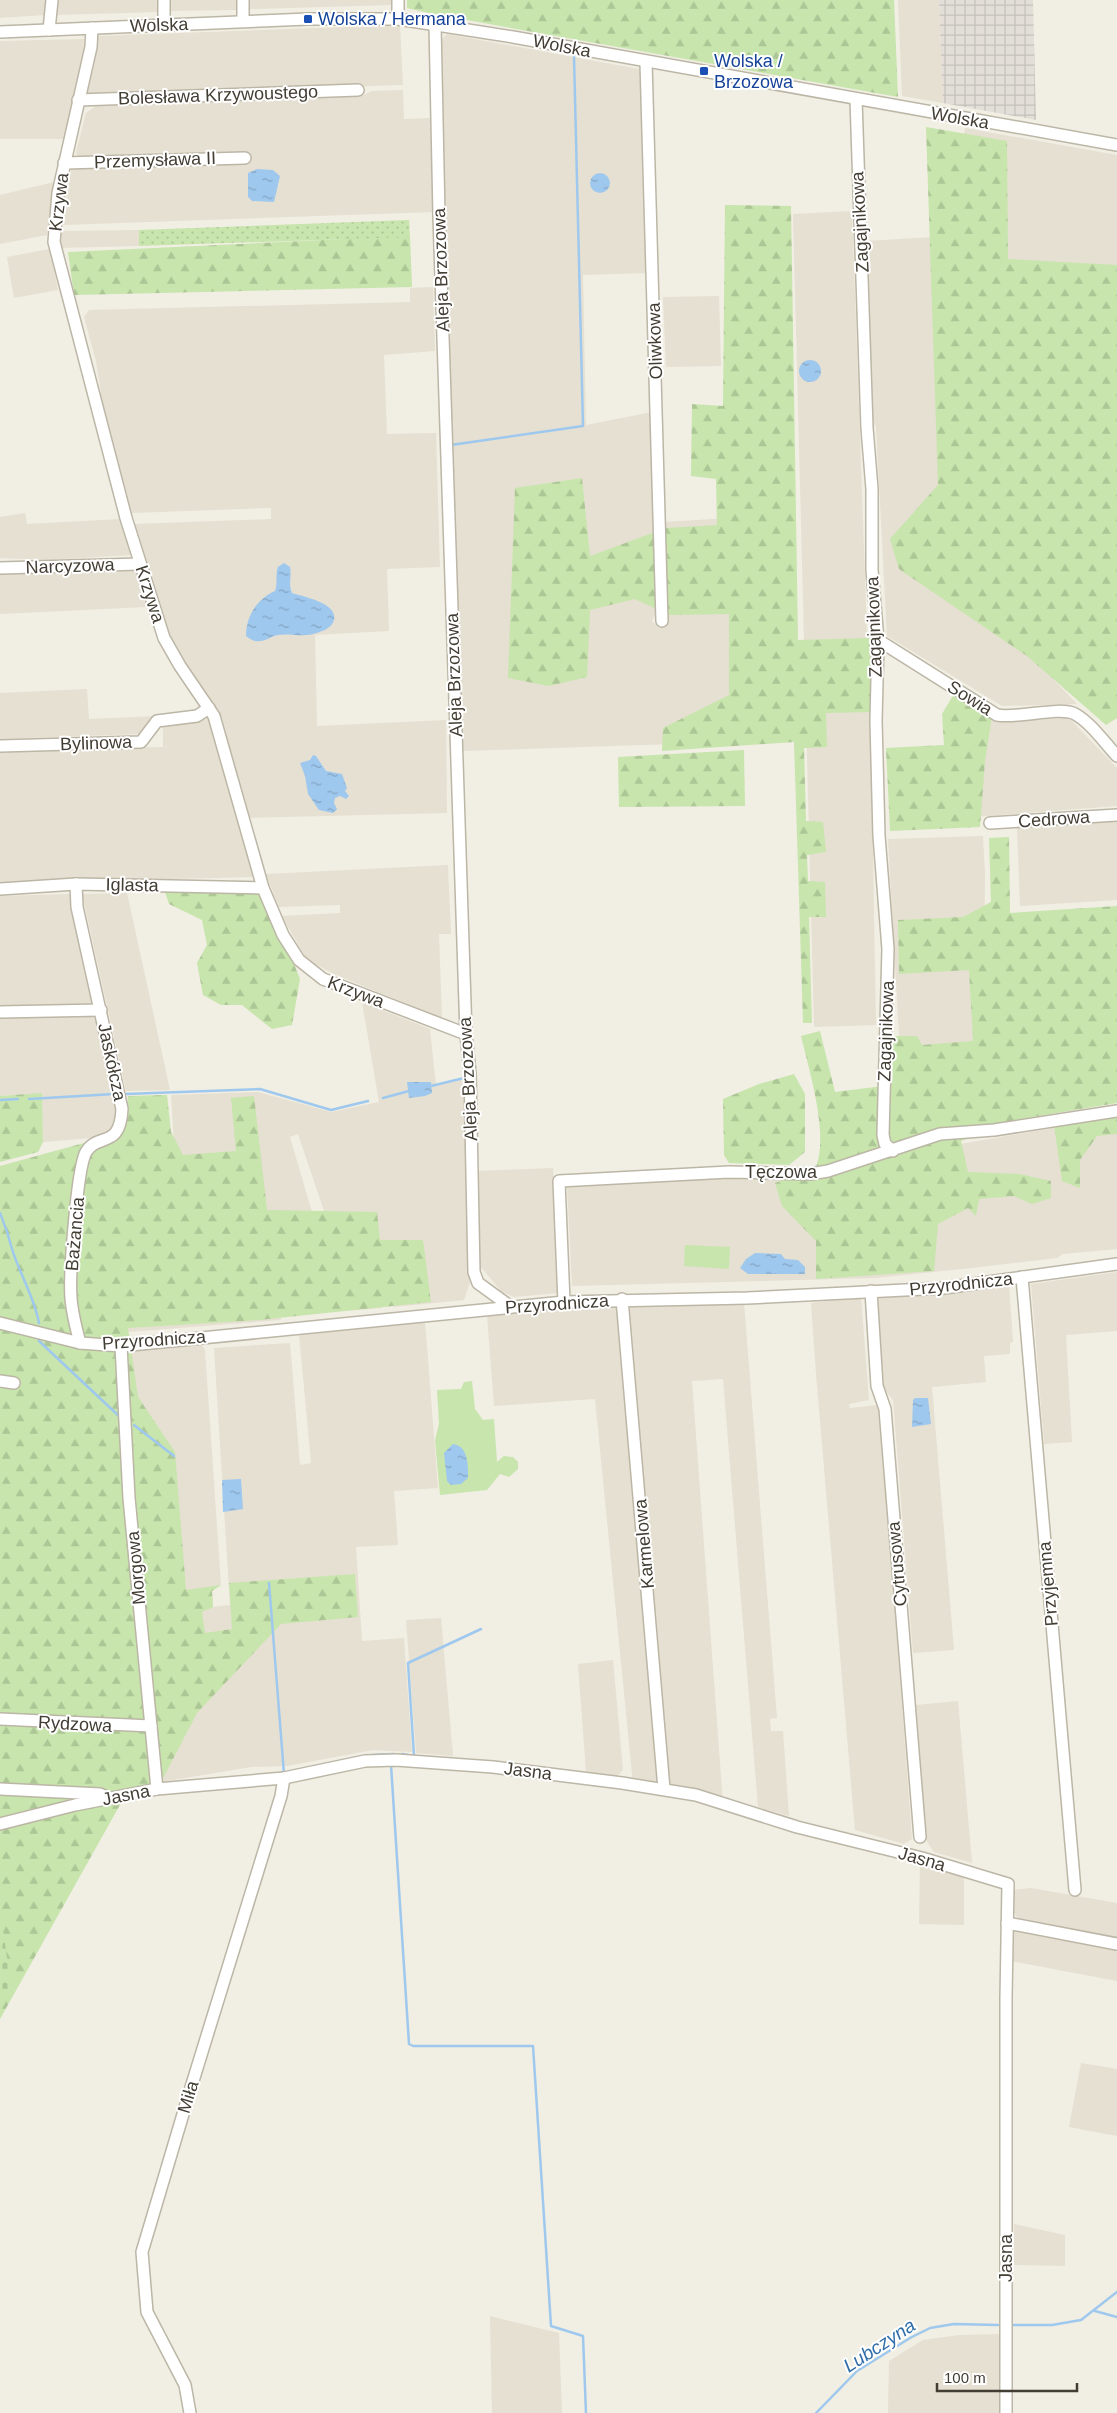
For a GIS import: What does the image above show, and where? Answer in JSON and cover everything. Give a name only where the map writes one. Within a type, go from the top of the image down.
[{"type":"street","points":[[49,30],[52,0]]},
{"type":"street","points":[[164,0],[164,25]]},
{"type":"street","points":[[243,0],[243,22]]},
{"type":"street","points":[[398,0],[398,19]]},
{"type":"street","name":"Wolska","points":[[0,32],[360,18],[398,19],[1117,145]]},
{"type":"street","name":"Aleja Brzozowa","points":[[435,24],[439,226],[466,1034],[470,1073],[474,1272],[478,1283],[511,1307]]},
{"type":"street","name":"Krzywa","points":[[92,28],[91,47],[58,193],[54,242],[140,564],[164,638],[180,666],[210,708],[218,727],[263,888],[283,935],[299,960],[314,973],[346,989],[466,1034]]},
{"type":"street","name":"Oliwkowa","points":[[646,62],[662,621]]},
{"type":"street","name":"Bolesława Krzywoustego","points":[[78,100],[358,90]]},
{"type":"street","name":"Zagajnikowa","points":[[856,99],[867,428],[872,489],[872,570],[878,640],[876,721],[879,836],[888,949],[883,1135],[885,1144],[893,1151]]},
{"type":"street","name":"Przemysława II","points":[[64,163],[245,158]]},
{"type":"street","name":"Narcyzowa","points":[[0,568],[140,564]]},
{"type":"street","name":"Sowia","points":[[878,640],[998,715],[1007,717],[1063,712],[1074,714],[1117,756]]},
{"type":"street","name":"Bylinowa","points":[[0,746],[141,742],[157,721],[197,716],[210,708]]},
{"type":"street","name":"Cedrowa","points":[[990,823],[1117,815]]},
{"type":"street","name":"Iglasta","points":[[0,889],[76,884],[263,888]]},
{"type":"street","name":"Jaskółcza","points":[[76,884],[77,907],[122,1109],[121,1122],[117,1132],[109,1140]]},
{"type":"street","name":"Jaskółcza","points":[[0,1012],[101,1010]]},
{"type":"street","name":"Tęczowa","points":[[564,1302],[559,1181],[729,1172],[810,1174],[828,1171],[893,1151],[940,1134],[1004,1129],[1117,1111]]},
{"type":"street","name":"Bażancia","points":[[80,1343],[72,1306],[71,1274],[81,1171],[86,1152],[95,1144],[109,1140]]},
{"type":"street","name":"Przyrodnicza","points":[[0,1323],[80,1343],[121,1346],[564,1302],[622,1299],[747,1298],[944,1288],[1117,1264]]},
{"type":"street","name":"Przyjemna","points":[[1022,1277],[1075,1890]]},
{"type":"street","name":"Cytrusowa","points":[[871,1291],[876,1386],[885,1409],[920,1837]]},
{"type":"street","name":"Karmelowa","points":[[622,1299],[664,1789]]},
{"type":"street","name":"Morgowa","points":[[121,1346],[129,1498],[157,1789]]},
{"type":"street","points":[[0,1382],[14,1383]]},
{"type":"street","name":"Rydzowa","points":[[0,1720],[151,1726]]},
{"type":"street","name":"Jasna","points":[[0,1824],[157,1789],[284,1778],[365,1761],[396,1760],[493,1767],[664,1789],[696,1795],[796,1826],[922,1858],[1008,1884],[1006,2413]]},
{"type":"street","name":"Miła","points":[[190,2413],[187,2389],[182,2377],[147,2312],[142,2252],[190,2089],[281,1796],[284,1778]]},
{"type":"street","points":[[0,1789],[100,1794],[110,1798]]},
{"type":"street","points":[[1007,1923],[1117,1944]]},
{"type":"shaded area","points":[[0,0],[48,0],[45,15],[0,18]]},
{"type":"shaded area","points":[[56,0],[160,0],[160,12],[53,15]]},
{"type":"shaded area","points":[[167,0],[237,0],[237,10],[167,11]]},
{"type":"shaded area","points":[[250,0],[391,0],[391,5],[250,9]]},
{"type":"shaded area","points":[[898,0],[939,0],[943,103],[902,96]]},
{"type":"shaded area","points":[[939,0],[1033,0],[1036,120],[943,103]]},
{"type":"shaded area","points":[[400,25],[403,85],[87,94],[95,62],[97,36]]},
{"type":"shaded area","points":[[447,34],[639,69],[643,75],[648,273],[583,275],[586,425],[652,412],[659,605],[652,621],[659,628],[668,623],[665,614],[664,522],[729,518],[733,742],[461,751],[439,42]]},
{"type":"shaded area","points":[[84,39],[83,54],[64,139],[0,139],[0,41]]},
{"type":"shaded area","points":[[403,90],[404,119],[430,118],[434,212],[63,225],[65,196],[72,167],[249,160],[249,153],[78,159],[76,152],[86,113],[100,103],[364,95],[372,91]]},
{"type":"shaded area","points":[[965,128],[1117,155],[1117,282],[1024,648],[1077,704],[1002,706],[887,636],[876,427],[871,417],[865,241],[952,236]]},
{"type":"shaded area","points":[[54,182],[47,235],[0,244],[0,195]]},
{"type":"shaded area","points":[[852,211],[871,748],[876,1025],[814,1027],[793,214]]},
{"type":"shaded area","points":[[139,230],[139,246],[59,248],[59,231]]},
{"type":"shaded area","points":[[50,249],[58,290],[14,298],[7,257]]},
{"type":"shaded area","points":[[433,287],[435,351],[384,355],[387,434],[436,433],[440,567],[387,569],[389,631],[315,635],[317,726],[446,720],[447,813],[249,818],[222,718],[174,651],[135,524],[271,519],[271,508],[132,513],[102,400],[96,361],[84,317],[89,310],[410,302],[410,288]]},
{"type":"shaded area","points":[[719,296],[721,366],[666,367],[663,297]]},
{"type":"shaded area","points":[[25,513],[27,524],[121,519],[132,555],[43,560],[0,558],[0,517]]},
{"type":"shaded area","points":[[136,571],[147,607],[0,614],[0,573]]},
{"type":"shaded area","points":[[87,689],[89,719],[156,716],[140,734],[0,739],[0,693]]},
{"type":"shaded area","points":[[957,699],[998,722],[1065,718],[1072,721],[1117,768],[1117,806],[961,818]]},
{"type":"shaded area","points":[[208,719],[254,877],[0,883],[0,751],[163,747],[163,724]]},
{"type":"shaded area","points":[[1117,821],[1117,900],[1020,906],[1017,828]]},
{"type":"shaded area","points":[[983,836],[985,874],[983,1044],[900,1053],[888,839]]},
{"type":"shaded area","points":[[448,865],[451,934],[439,934],[442,1018],[336,975],[307,960],[282,916],[340,913],[340,905],[279,907],[266,874]]},
{"type":"shaded area","points":[[127,893],[170,1090],[126,1091],[82,894]]},
{"type":"shaded area","points":[[71,894],[93,1004],[0,1006],[0,896]]},
{"type":"shaded area","points":[[362,1002],[430,1029],[436,1086],[465,1079],[470,1282],[464,1300],[394,1307],[354,1241],[324,1211],[298,1134],[290,1137],[314,1219],[345,1247],[382,1308],[292,1315],[262,1232],[281,1320],[101,1334],[174,1142],[171,1095],[258,1092],[331,1112],[379,1102]]},
{"type":"shaded area","points":[[97,1013],[118,1116],[113,1128],[104,1137],[43,1142],[42,1094],[0,1096],[0,1016]]},
{"type":"shaded area","points":[[1117,1117],[1117,1249],[1063,1254],[1057,1258],[875,1278],[572,1286],[567,1185],[700,1175],[769,1177]]},
{"type":"shaded area","points":[[553,1168],[560,1293],[514,1297],[501,1291],[480,1266],[478,1171]]},
{"type":"shaded area","points":[[1117,1272],[1117,1331],[1066,1335],[1072,1442],[1044,1444],[1031,1284]]},
{"type":"shaded area","points":[[1009,1285],[1013,1342],[1010,1343],[1010,1354],[984,1356],[986,1382],[932,1387],[954,1650],[913,1653],[893,1400],[884,1389],[876,1302],[882,1296],[924,1294]]},
{"type":"shaded area","points":[[861,1297],[869,1400],[849,1404],[850,1408],[878,1405],[880,1414],[912,1839],[904,1844],[855,1830],[816,1374],[811,1303]]},
{"type":"shaded area","points":[[744,1303],[777,1718],[770,1719],[771,1731],[783,1731],[789,1816],[758,1807],[723,1379],[692,1381],[723,1804],[633,1784],[595,1399],[494,1406],[487,1315],[578,1307],[616,1306],[624,1395],[642,1474],[629,1306]]},
{"type":"shaded area","points":[[425,1321],[438,1488],[394,1491],[398,1545],[356,1547],[362,1641],[404,1638],[412,1752],[373,1750],[287,1766],[251,1767],[161,1782],[129,1355],[137,1348],[202,1345],[205,1350],[221,1585],[212,1591],[213,1607],[230,1605],[214,1348],[290,1343],[300,1465],[311,1463],[299,1334]]},
{"type":"shaded area","points":[[441,1618],[453,1756],[416,1753],[406,1620]]},
{"type":"shaded area","points":[[613,1660],[623,1770],[616,1777],[586,1772],[578,1664]]},
{"type":"shaded area","points":[[958,1701],[972,1863],[934,1852],[926,1840],[916,1705]]},
{"type":"shaded area","points":[[920,1861],[964,1877],[964,1925],[919,1924]]},
{"type":"shaded area","points":[[1031,1888],[1117,1903],[1117,1938],[1018,1918],[1012,1910],[1012,1890]]},
{"type":"shaded area","points":[[1017,1930],[1117,1949],[1117,1981],[1010,1961],[1011,1936]]},
{"type":"shaded area","points":[[1081,2063],[1117,2069],[1117,2136],[1069,2127]]},
{"type":"shaded area","points":[[1014,2224],[1065,2235],[1065,2266],[1014,2265]]},
{"type":"shaded area","points":[[490,2316],[559,2333],[562,2413],[492,2413]]},
{"type":"shaded area","points":[[1002,2334],[1002,2413],[888,2413],[889,2361],[923,2340],[959,2335]]},
{"type":"green space","points":[[407,0],[894,0],[898,97],[433,14],[407,8]]},
{"type":"green space","points":[[926,127],[1007,141],[1008,259],[1117,265],[1117,718],[1106,725],[1027,656],[899,569],[890,539],[938,485]]},
{"type":"green space","points":[[725,205],[791,206],[798,640],[870,638],[872,712],[826,713],[827,747],[804,748],[806,821],[823,822],[826,852],[807,855],[808,881],[825,882],[826,917],[809,917],[812,1023],[803,1023],[794,742],[662,751],[663,728],[729,695],[729,614],[669,615],[635,599],[590,610],[587,677],[549,686],[508,678],[515,488],[582,478],[590,556],[666,528],[717,525],[716,479],[691,476],[692,404],[723,406]]},
{"type":"green space","points":[[409,220],[410,237],[139,246],[139,230]]},
{"type":"green space","points":[[410,236],[412,287],[74,295],[68,252]]},
{"type":"green space","points":[[954,694],[992,716],[985,761],[980,827],[890,831],[886,748],[944,745],[942,714]]},
{"type":"green space","points":[[744,750],[745,806],[619,807],[618,757]]},
{"type":"green space","points":[[1009,837],[1010,913],[1117,906],[1117,1103],[1015,1120],[961,1141],[968,1172],[1019,1174],[1051,1181],[1051,1198],[1032,1204],[1014,1196],[979,1199],[976,1216],[968,1208],[938,1224],[934,1271],[816,1279],[816,1241],[782,1206],[775,1183],[815,1169],[819,1155],[820,1140],[817,1103],[801,1036],[820,1031],[835,1092],[891,1085],[893,1036],[917,1036],[922,1045],[973,1041],[969,970],[899,974],[898,920],[963,917],[991,902],[989,838]]},
{"type":"green space","points":[[165,892],[266,894],[300,979],[292,1025],[272,1029],[242,1005],[221,1005],[203,995],[197,963],[207,945],[202,920],[169,904]]},
{"type":"green space","points":[[794,1074],[805,1094],[805,1152],[789,1165],[729,1163],[724,1155],[723,1099],[759,1084]]},
{"type":"green space","points":[[42,1093],[43,1142],[38,1152],[0,1162],[0,1096]]},
{"type":"green space","points":[[167,1095],[171,1132],[183,1155],[236,1151],[231,1098],[254,1096],[267,1210],[377,1212],[380,1240],[423,1240],[431,1302],[259,1320],[128,1328],[138,1397],[175,1452],[186,1590],[221,1585],[212,1591],[213,1607],[202,1612],[205,1633],[232,1629],[229,1583],[355,1574],[358,1617],[281,1624],[197,1713],[161,1782],[121,1803],[0,2019],[0,1166],[124,1132],[128,1096]]},
{"type":"green space","points":[[1117,1115],[1117,1134],[1097,1136],[1080,1160],[1080,1188],[1062,1181],[1054,1125]]},
{"type":"green space","points":[[685,1245],[730,1247],[729,1269],[684,1266]]},
{"type":"green space","points":[[472,1381],[475,1409],[483,1420],[494,1419],[497,1462],[504,1456],[513,1457],[518,1462],[518,1469],[509,1477],[500,1474],[487,1490],[440,1495],[435,1440],[439,1424],[437,1390],[461,1389],[464,1382]]},
{"type":"green space","points":[[3,1930],[12,1991],[0,1994],[0,1931]]},
{"type":"water","points":[[257,169],[273,170],[280,176],[274,202],[252,201],[248,197],[248,173]]},
{"type":"water","points":[[596,173],[604,173],[610,179],[610,187],[604,193],[596,193],[590,187],[590,179]]},
{"type":"water","points":[[810,360],[818,363],[821,371],[818,379],[810,382],[802,379],[799,371],[802,363]]},
{"type":"water","points":[[284,563],[290,567],[290,587],[292,593],[326,605],[334,614],[333,623],[325,630],[313,634],[282,635],[262,641],[252,640],[246,636],[250,615],[258,603],[275,591],[278,567]]},
{"type":"water","points":[[313,755],[316,756],[326,771],[342,774],[347,788],[345,791],[349,796],[346,799],[340,796],[335,798],[334,803],[337,809],[333,813],[319,810],[308,794],[305,776],[300,763],[310,760]]},
{"type":"water","points":[[407,1082],[431,1082],[432,1093],[409,1098]]},
{"type":"water","points":[[755,1253],[781,1254],[785,1259],[798,1260],[805,1267],[805,1274],[748,1274],[740,1268],[746,1259]]},
{"type":"water","points":[[915,1398],[928,1398],[931,1424],[912,1427],[913,1400]]},
{"type":"water","points":[[453,1444],[462,1448],[466,1456],[468,1478],[461,1484],[451,1485],[447,1481],[444,1453]]},
{"type":"water","points":[[241,1479],[243,1509],[223,1512],[222,1480]]},
{"type":"waterway","points":[[451,445],[583,426],[574,57]]},
{"type":"waterway","points":[[431,1086],[464,1078]]},
{"type":"waterway","points":[[126,1094],[260,1089],[331,1110],[368,1101]]},
{"type":"waterway","points":[[383,1098],[409,1091]]},
{"type":"waterway","points":[[29,1099],[114,1094]]},
{"type":"waterway","points":[[0,1100],[18,1099]]},
{"type":"waterway","points":[[0,1213],[15,1259],[34,1304],[39,1323]]},
{"type":"waterway","points":[[38,1336],[39,1341],[121,1418]]},
{"type":"waterway","points":[[134,1425],[174,1456]]},
{"type":"waterway","points":[[269,1583],[284,1774]]},
{"type":"waterway","points":[[402,1754],[414,1756],[408,1663],[481,1629]]},
{"type":"waterway","points":[[373,1755],[394,1754]]},
{"type":"waterway","points":[[391,1765],[409,2044],[413,2046],[533,2046],[551,2326],[583,2336],[586,2413]]},
{"type":"waterway","name":"Lubczyna","points":[[1013,2325],[1052,2325],[1081,2320],[1117,2292]]},
{"type":"waterway","points":[[1095,2311],[1117,2317]]},
{"type":"waterway","name":"Lubczyna","points":[[816,2413],[857,2371],[910,2338],[930,2328],[954,2324],[998,2325]]},
{"type":"place","name":"Wolska / Hermana","points":[[308,19]]},
{"type":"place","name":"Wolska / Brzozowa","points":[[704,71]]}]
